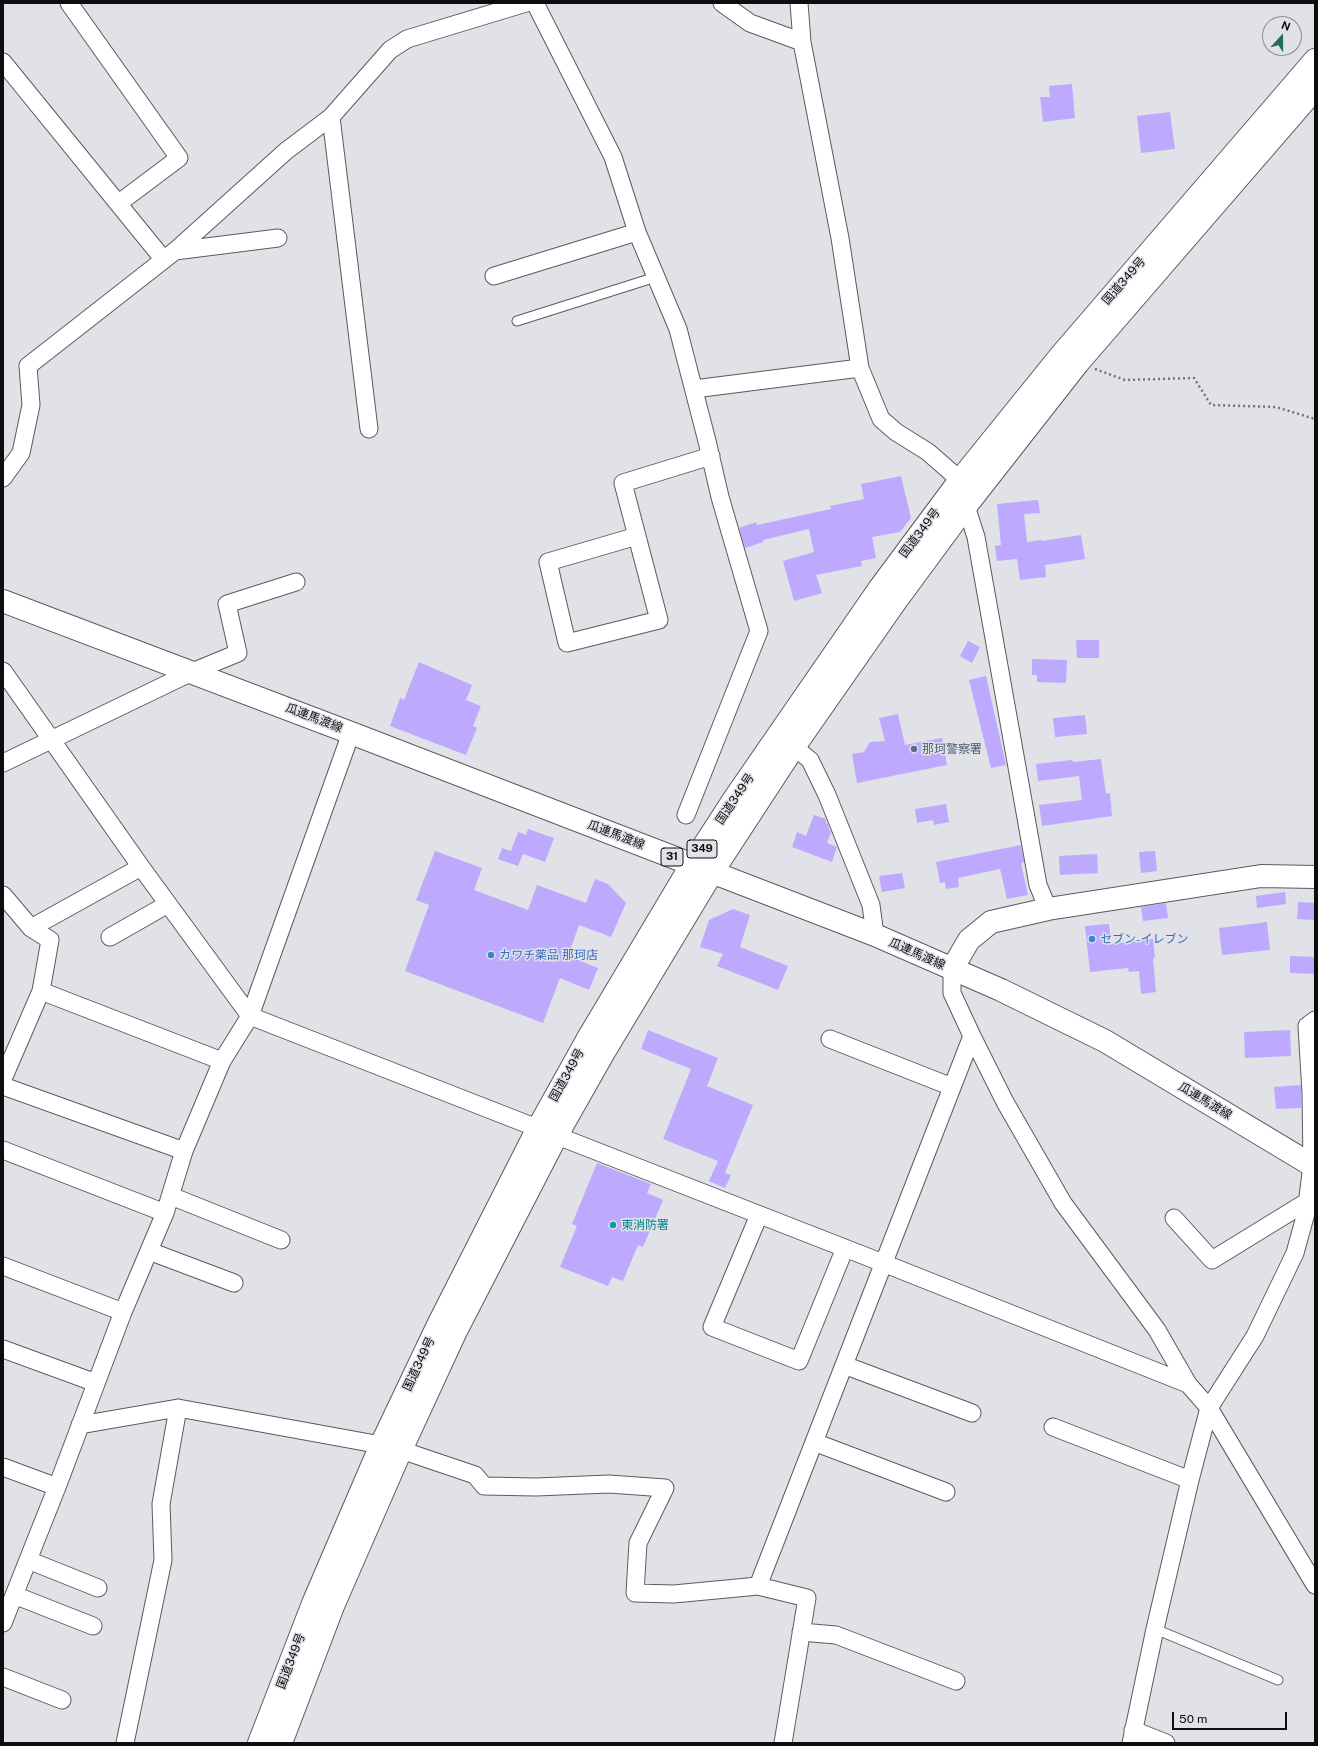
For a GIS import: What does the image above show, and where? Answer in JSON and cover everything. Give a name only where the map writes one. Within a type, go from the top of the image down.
[{"type":"main road","name":"国道349号","points":[[548,1132],[587,1040],[692,864],[734,799],[879,589],[960,480],[1061,354],[1315,60]]},
{"type":"main road","name":"国道349号","points":[[280,1743],[334,1606],[391,1447],[438,1325],[548,1132],[604,1052],[713,871],[794,747],[896,601],[966,506],[1078,364],[1315,89]]},
{"type":"main road","name":"瓜連馬渡線","points":[[3,601],[713,871],[875,935],[1001,990],[1104,1041],[1314,1166]]},
{"type":"main road","points":[[952,969],[969,940],[991,922],[1048,909],[1261,876],[1315,877]]},
{"type":"main road","name":"国道349号","points":[[259,1743],[314,1600],[391,1447]]},
{"type":"street","points":[[69,3],[179,158],[119,203]]},
{"type":"street","points":[[3,478],[21,453],[31,405],[28,366],[170,256],[286,151],[330,117],[390,50],[407,39],[526,3]]},
{"type":"street","points":[[535,3],[613,157],[637,232],[678,329],[720,497],[759,631],[686,815]]},
{"type":"street","points":[[722,3],[750,23],[802,42]]},
{"type":"street","points":[[799,3],[802,42],[840,238],[860,368],[881,419],[896,432],[928,452],[960,480],[966,506],[976,537],[1038,885],[1048,909]]},
{"type":"street","points":[[3,62],[119,203],[170,256]]},
{"type":"street","points":[[330,117],[369,429]]},
{"type":"street","points":[[494,276],[637,232]]},
{"type":"street","points":[[170,256],[278,238]]},
{"type":"street","points":[[694,389],[860,368]]},
{"type":"street","points":[[637,536],[548,562],[567,643],[659,620],[637,536],[623,483],[710,456]]},
{"type":"street","points":[[3,762],[192,672],[238,653],[227,604],[296,582]]},
{"type":"street","points":[[3,671],[141,867],[250,1016],[845,1248],[1188,1384]]},
{"type":"street","points":[[3,1623],[57,1487],[123,1312],[166,1213],[184,1150],[222,1061],[250,1016],[351,733]]},
{"type":"street","points":[[794,747],[810,760],[827,795],[871,905],[875,935]]},
{"type":"street","points":[[31,928],[141,867]]},
{"type":"street","points":[[3,895],[31,928],[50,940],[41,991],[3,1079]]},
{"type":"street","points":[[110,937],[168,904]]},
{"type":"street","points":[[952,969],[952,993],[972,1036],[1005,1102],[1063,1202],[1157,1330],[1188,1384],[1209,1408],[1315,1585]]},
{"type":"street","points":[[41,991],[222,1061]]},
{"type":"street","points":[[1166,1743],[1132,1737],[1155,1629],[1190,1480],[1209,1408],[1255,1336],[1295,1253],[1306,1213],[1314,1166],[1307,1026],[1315,1020]]},
{"type":"street","points":[[758,1586],[972,1036]]},
{"type":"street","points":[[830,1039],[952,1087]]},
{"type":"street","points":[[3,1086],[184,1150]]},
{"type":"street","points":[[3,1150],[166,1213]]},
{"type":"street","points":[[170,1196],[282,1240]]},
{"type":"street","points":[[1174,1218],[1212,1260],[1308,1201]]},
{"type":"street","points":[[759,1215],[712,1326],[799,1361],[845,1248]]},
{"type":"street","points":[[149,1251],[234,1283]]},
{"type":"street","points":[[3,1266],[123,1312]]},
{"type":"street","points":[[3,1349],[96,1384]]},
{"type":"street","points":[[844,1364],[972,1413]]},
{"type":"street","points":[[125,1743],[163,1560],[161,1504],[178,1408]]},
{"type":"street","points":[[80,1425],[178,1408],[391,1447],[475,1475],[484,1486],[536,1487],[609,1484],[665,1488],[638,1542],[635,1593],[674,1594],[758,1586],[807,1598],[782,1743]]},
{"type":"street","points":[[1053,1427],[1190,1480]]},
{"type":"street","points":[[814,1442],[946,1492]]},
{"type":"street","points":[[3,1467],[57,1487]]},
{"type":"street","points":[[28,1560],[98,1588]]},
{"type":"street","points":[[14,1595],[93,1626]]},
{"type":"street","points":[[801,1632],[836,1635],[956,1681]]},
{"type":"street","points":[[3,1677],[62,1700]]},
{"type":"lane","points":[[517,321],[656,277]]},
{"type":"lane","points":[[1155,1629],[1278,1680]]},
{"type":"path","points":[[1078,364],[1125,380],[1194,378],[1211,405],[1276,408],[1315,419]]},
{"type":"building","points":[[1072,84],[1075,118],[1043,122],[1040,97],[1050,97],[1049,86]]},
{"type":"building","points":[[1170,112],[1175,149],[1141,153],[1137,116]]},
{"type":"building","points":[[901,476],[911,518],[900,532],[872,537],[876,558],[861,561],[862,566],[816,575],[822,593],[794,601],[783,561],[814,552],[809,529],[763,540],[763,542],[745,548],[739,528],[756,522],[757,525],[831,509],[830,506],[864,499],[861,484]]},
{"type":"building","points":[[1038,500],[1040,513],[1024,514],[1027,542],[1081,535],[1085,559],[1045,565],[1046,577],[1020,580],[1017,559],[997,561],[995,546],[1001,545],[997,504]]},
{"type":"building","points":[[1076,640],[1099,640],[1099,658],[1077,658]]},
{"type":"building","points":[[968,641],[980,647],[972,663],[960,656]]},
{"type":"building","points":[[1032,659],[1067,660],[1066,683],[1037,682],[1037,675],[1032,675]]},
{"type":"building","points":[[419,662],[472,685],[466,700],[481,706],[473,726],[477,728],[466,755],[390,726],[400,698],[404,700]]},
{"type":"building","points":[[986,676],[1006,765],[991,768],[969,680]]},
{"type":"building","name":"那珂警察署","points":[[898,714],[905,745],[942,738],[947,765],[857,783],[852,754],[864,752],[870,742],[885,741],[879,718]]},
{"type":"building","points":[[1085,715],[1087,734],[1055,737],[1053,718]]},
{"type":"building","points":[[1101,759],[1106,794],[1110,793],[1112,816],[1042,826],[1039,805],[1082,800],[1079,776],[1038,781],[1036,764],[1072,760],[1073,762]]},
{"type":"building","points":[[946,804],[949,822],[934,825],[933,820],[917,823],[915,809]]},
{"type":"building","points":[[814,815],[826,819],[826,823],[828,824],[831,832],[827,843],[837,847],[832,862],[792,847],[797,832],[806,836]]},
{"type":"building","points":[[528,829],[554,838],[545,862],[523,854],[518,866],[498,859],[502,848],[511,851],[518,832],[526,835]]},
{"type":"building","points":[[1021,845],[1024,862],[1021,863],[1028,895],[1007,899],[1000,869],[958,878],[959,887],[946,889],[945,882],[940,883],[936,862]]},
{"type":"building","points":[[435,851],[482,868],[474,890],[528,910],[537,885],[586,903],[595,879],[608,884],[626,903],[611,937],[579,925],[568,956],[598,968],[589,990],[560,978],[543,1023],[405,971],[429,905],[416,900]]},
{"type":"building","points":[[1155,851],[1157,871],[1141,873],[1139,852]]},
{"type":"building","points":[[1097,854],[1098,873],[1060,875],[1059,856]]},
{"type":"building","points":[[902,873],[905,888],[882,892],[879,876]]},
{"type":"building","points":[[1285,892],[1286,904],[1257,908],[1256,896]]},
{"type":"building","points":[[1298,902],[1315,903],[1315,920],[1297,919]]},
{"type":"building","points":[[1166,903],[1168,918],[1143,921],[1141,907]]},
{"type":"building","points":[[733,909],[750,915],[740,947],[788,966],[778,990],[717,966],[723,954],[700,947],[709,920]]},
{"type":"building","points":[[1267,922],[1270,950],[1222,955],[1219,928]]},
{"type":"building","points":[[1109,924],[1111,944],[1153,939],[1156,992],[1141,994],[1139,971],[1129,972],[1128,968],[1090,972],[1085,926]]},
{"type":"building","points":[[1290,956],[1315,957],[1315,974],[1290,973]]},
{"type":"building","points":[[648,1030],[718,1058],[707,1086],[753,1105],[725,1173],[731,1175],[725,1188],[709,1181],[718,1161],[663,1139],[691,1069],[641,1049]]},
{"type":"building","points":[[1290,1030],[1291,1056],[1245,1058],[1244,1032]]},
{"type":"building","points":[[1301,1085],[1301,1108],[1276,1109],[1274,1087]]},
{"type":"building","name":"東消防署","points":[[597,1163],[651,1184],[647,1193],[663,1200],[643,1247],[638,1245],[623,1281],[612,1277],[608,1286],[560,1267],[577,1226],[572,1224]]},
{"type":"place","name":"那珂警察署","points":[[914,749]]},
{"type":"place","name":"セブン-イレブン","points":[[1092,939]]},
{"type":"place","name":"カワチ薬品 那珂店","points":[[491,955]]},
{"type":"place","name":"東消防署","points":[[613,1225]]}]
